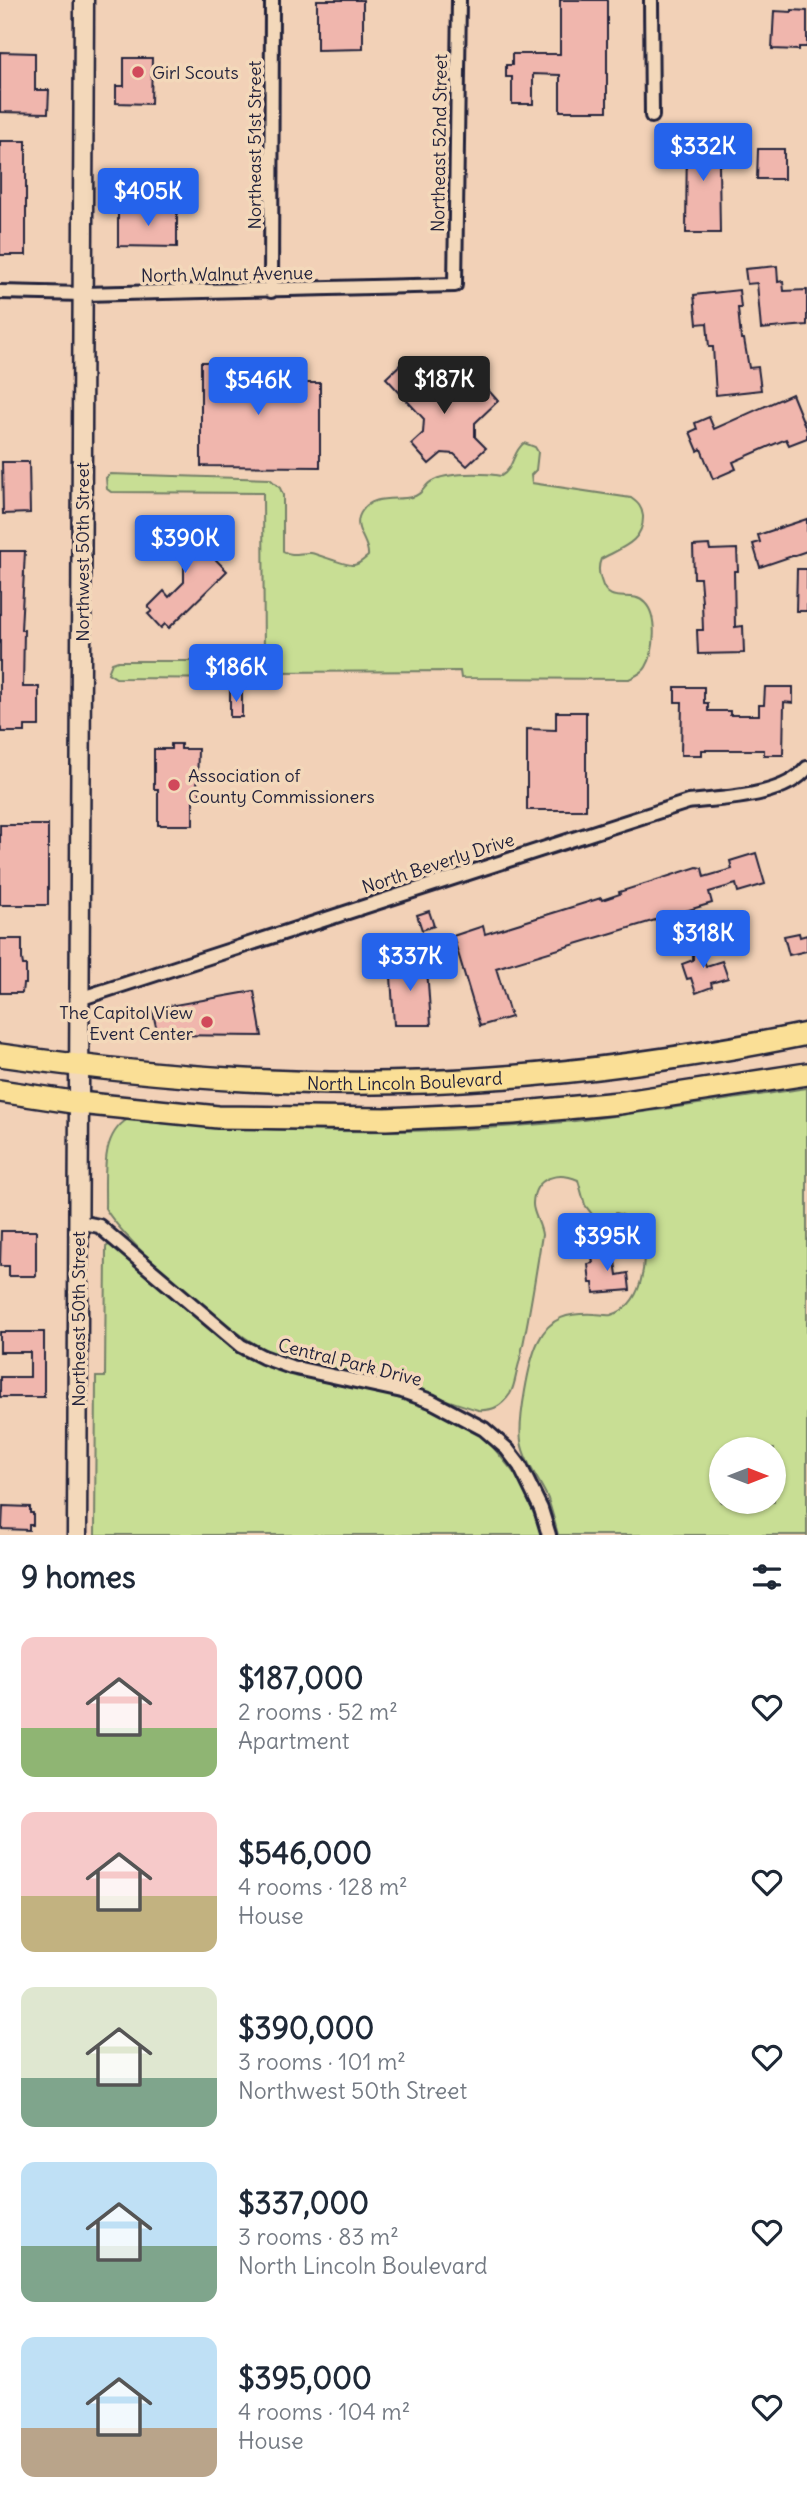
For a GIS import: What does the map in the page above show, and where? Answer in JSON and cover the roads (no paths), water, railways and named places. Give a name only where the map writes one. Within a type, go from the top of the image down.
[{"type":"main road","name":"Northwest 50th Street","points":[[79,1103],[84,0]]},
{"type":"main road","name":"North Lincoln Boulevard","points":[[0,1055],[79,1067],[223,1079],[376,1082],[489,1079],[625,1065],[807,1034]]},
{"type":"main road","name":"North Lincoln Boulevard","points":[[0,1091],[79,1103],[218,1117],[386,1119],[452,1117],[619,1103],[807,1074]]},
{"type":"main road","name":"Northeast 50th Street","points":[[77,1535],[79,1103]]},
{"type":"street","name":"Northeast 51st Street","points":[[271,291],[272,0]]},
{"type":"street","name":"Northeast 52nd Street","points":[[455,285],[459,0]]},
{"type":"street","points":[[651,0],[652,116]]},
{"type":"street","name":"North Walnut Avenue","points":[[0,292],[83,294],[455,285]]},
{"type":"street","name":"North Beverly Drive","points":[[79,999],[688,802],[772,789],[798,779],[807,768]]},
{"type":"street","name":"Central Park Drive","points":[[79,1222],[99,1226],[241,1346],[291,1367],[402,1391],[431,1401],[484,1429],[507,1449],[520,1466],[541,1509],[549,1535]]},
{"type":"place","name":"Girl Scouts","points":[[138,72]]},
{"type":"place","name":"Association of County Commissioners","points":[[174,785]]},
{"type":"place","name":"The Capitol View Event Center","points":[[207,1022]]}]
